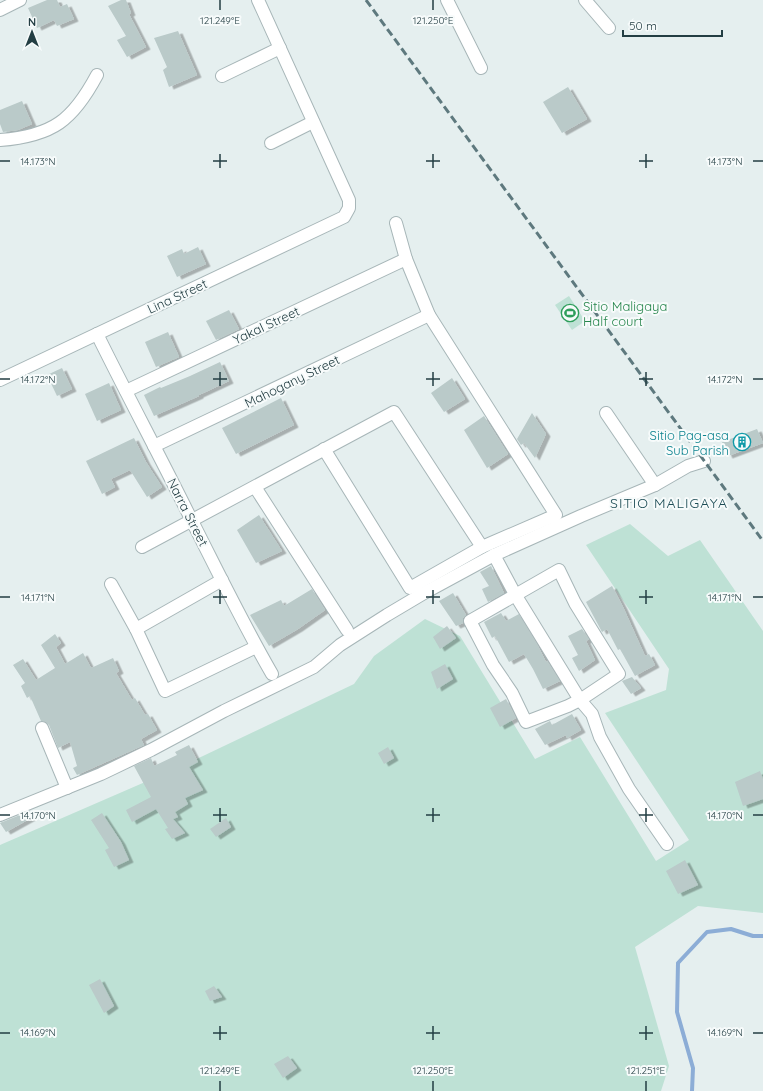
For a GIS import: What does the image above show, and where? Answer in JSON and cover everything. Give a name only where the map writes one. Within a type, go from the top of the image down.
[{"type":"street","points":[[0,10],[20,0]]},
{"type":"street","points":[[258,0],[313,122],[271,143]]},
{"type":"street","points":[[447,0],[481,68]]},
{"type":"street","points":[[584,0],[610,28]]},
{"type":"street","points":[[222,76],[280,48]]},
{"type":"street","points":[[0,140],[21,138],[46,131],[64,120],[79,106],[88,93],[97,75]]},
{"type":"street","name":"Lina Street","points":[[0,380],[344,217],[349,208],[349,200],[313,122]]},
{"type":"street","points":[[324,449],[410,588],[482,547],[556,515],[429,315],[406,259],[396,223]]},
{"type":"street","name":"Yakal Street","points":[[126,391],[406,259]]},
{"type":"street","name":"Mahogany Street","points":[[154,446],[429,315]]},
{"type":"street","name":"Narra Street","points":[[97,334],[256,647],[272,674]]},
{"type":"street","points":[[142,547],[394,412],[482,547]]},
{"type":"street","points":[[606,413],[655,485]]},
{"type":"street","points":[[0,815],[101,774],[314,667],[340,645],[387,615],[494,555],[655,485],[688,466],[704,461]]},
{"type":"street","points":[[255,487],[347,630]]},
{"type":"street","points":[[494,555],[516,596],[580,700],[592,714],[600,737],[629,789],[667,844]]},
{"type":"street","points":[[559,570],[575,603],[619,674],[580,700],[526,722],[512,693],[493,665],[470,621],[516,596],[559,570]]},
{"type":"street","points":[[136,629],[222,580]]},
{"type":"street","points":[[110,584],[136,629],[165,691],[256,647]]},
{"type":"street","points":[[42,728],[67,788]]},
{"type":"green space","name":"Sitio Maligaya Half court","points":[[569,296],[585,321],[572,330],[555,305]]},
{"type":"green space","points":[[630,524],[668,556],[700,540],[763,631],[763,913],[698,906],[635,947],[669,1066],[661,1091],[0,1091],[0,845],[182,766],[354,684],[374,656],[425,619],[460,636],[535,759],[580,737],[656,861],[689,840],[605,713],[666,690],[669,669],[586,545]]},
{"type":"building","points":[[47,0],[57,0],[60,7],[67,4],[74,19],[57,26],[54,20],[37,28],[28,8]]},
{"type":"building","points":[[121,0],[126,0],[131,13],[129,14],[146,47],[127,57],[117,40],[126,36],[108,6]]},
{"type":"building","points":[[178,31],[197,75],[169,87],[163,70],[167,67],[154,38]]},
{"type":"building","points":[[568,87],[587,119],[562,133],[543,102]]},
{"type":"building","points":[[22,101],[32,124],[18,130],[3,132],[0,124],[0,110]]},
{"type":"building","points":[[198,247],[206,264],[177,277],[167,256],[182,249],[184,254]]},
{"type":"building","points":[[229,310],[239,329],[216,340],[206,321]]},
{"type":"building","points":[[168,332],[179,357],[156,367],[145,342]]},
{"type":"building","points":[[220,362],[229,381],[154,416],[144,395]]},
{"type":"building","points":[[62,368],[72,389],[57,396],[47,375]]},
{"type":"building","points":[[452,378],[465,399],[444,412],[431,393]]},
{"type":"building","points":[[109,383],[121,410],[97,421],[85,394]]},
{"type":"building","points":[[281,398],[294,425],[236,454],[222,428]]},
{"type":"building","points":[[532,413],[546,434],[535,458],[524,443],[521,445],[517,439]]},
{"type":"building","points":[[484,416],[508,454],[487,468],[464,430]]},
{"type":"building","name":"Sitio Pag-asa Sub Parish","points":[[757,429],[763,443],[728,456],[722,442]]},
{"type":"building","points":[[134,438],[146,462],[162,487],[147,497],[130,470],[111,479],[115,487],[102,494],[86,461]]},
{"type":"building","points":[[259,515],[282,551],[256,563],[237,530]]},
{"type":"building","points":[[491,566],[504,593],[488,602],[482,589],[489,586],[480,572]]},
{"type":"building","points":[[612,586],[645,656],[649,654],[655,665],[635,676],[620,649],[618,650],[607,629],[602,632],[586,602]]},
{"type":"building","points":[[312,589],[325,610],[298,629],[269,646],[250,615],[281,600],[284,606]]},
{"type":"building","points":[[453,593],[466,615],[463,618],[463,623],[456,626],[439,601]]},
{"type":"building","points":[[501,613],[506,621],[519,614],[546,662],[547,661],[560,681],[543,689],[524,654],[509,662],[495,636],[492,638],[484,622]]},
{"type":"building","points":[[447,626],[456,638],[440,649],[433,637]]},
{"type":"building","points":[[582,629],[589,639],[586,641],[595,660],[579,671],[572,658],[578,655],[568,636]]},
{"type":"building","points":[[55,634],[61,643],[56,647],[65,664],[83,653],[91,668],[113,658],[119,671],[116,673],[132,700],[135,698],[145,715],[148,714],[157,730],[141,739],[144,745],[77,775],[73,768],[77,766],[70,742],[58,748],[49,725],[46,722],[41,721],[30,696],[27,698],[21,686],[25,683],[13,665],[23,659],[36,680],[55,668],[41,645]]},
{"type":"building","points":[[445,664],[453,679],[437,689],[431,672]]},
{"type":"building","points":[[632,677],[641,688],[631,694],[622,681]]},
{"type":"building","points":[[506,699],[516,718],[500,727],[490,708]]},
{"type":"building","points":[[572,714],[581,730],[567,738],[566,735],[545,745],[535,729],[550,721],[552,725]]},
{"type":"building","points":[[189,745],[198,762],[189,767],[203,790],[185,798],[188,804],[175,812],[178,817],[173,819],[185,833],[172,839],[165,829],[168,828],[156,809],[132,822],[126,810],[151,797],[134,766],[151,758],[154,766],[177,755],[175,752]]},
{"type":"building","points":[[388,747],[394,758],[384,764],[378,753]]},
{"type":"building","points":[[760,771],[763,779],[763,799],[743,806],[735,782]]},
{"type":"building","points":[[30,811],[33,817],[6,832],[0,823]]},
{"type":"building","points":[[102,813],[121,842],[129,860],[114,867],[105,850],[109,848],[91,820]]},
{"type":"building","points":[[226,818],[231,827],[216,837],[210,829]]},
{"type":"building","points":[[685,860],[698,885],[678,894],[666,871]]},
{"type":"building","points":[[100,979],[114,1006],[104,1013],[89,985]]},
{"type":"building","points":[[214,986],[222,997],[210,1001],[205,991]]},
{"type":"building","points":[[288,1056],[297,1068],[283,1078],[274,1064]]},
{"type":"waterway","points":[[692,1091],[693,1068],[677,1012],[678,963],[707,932],[731,929],[753,936],[763,936]]},
{"type":"railway","points":[[366,0],[763,541]]},
{"type":"place","name":"Sitio Maligaya Half court","points":[[570,313]]},
{"type":"place","name":"Sitio Pag-asa Sub Parish","points":[[742,442]]},
{"type":"district","name":"SITIO MALIGAYA","points":[[669,503]]}]
